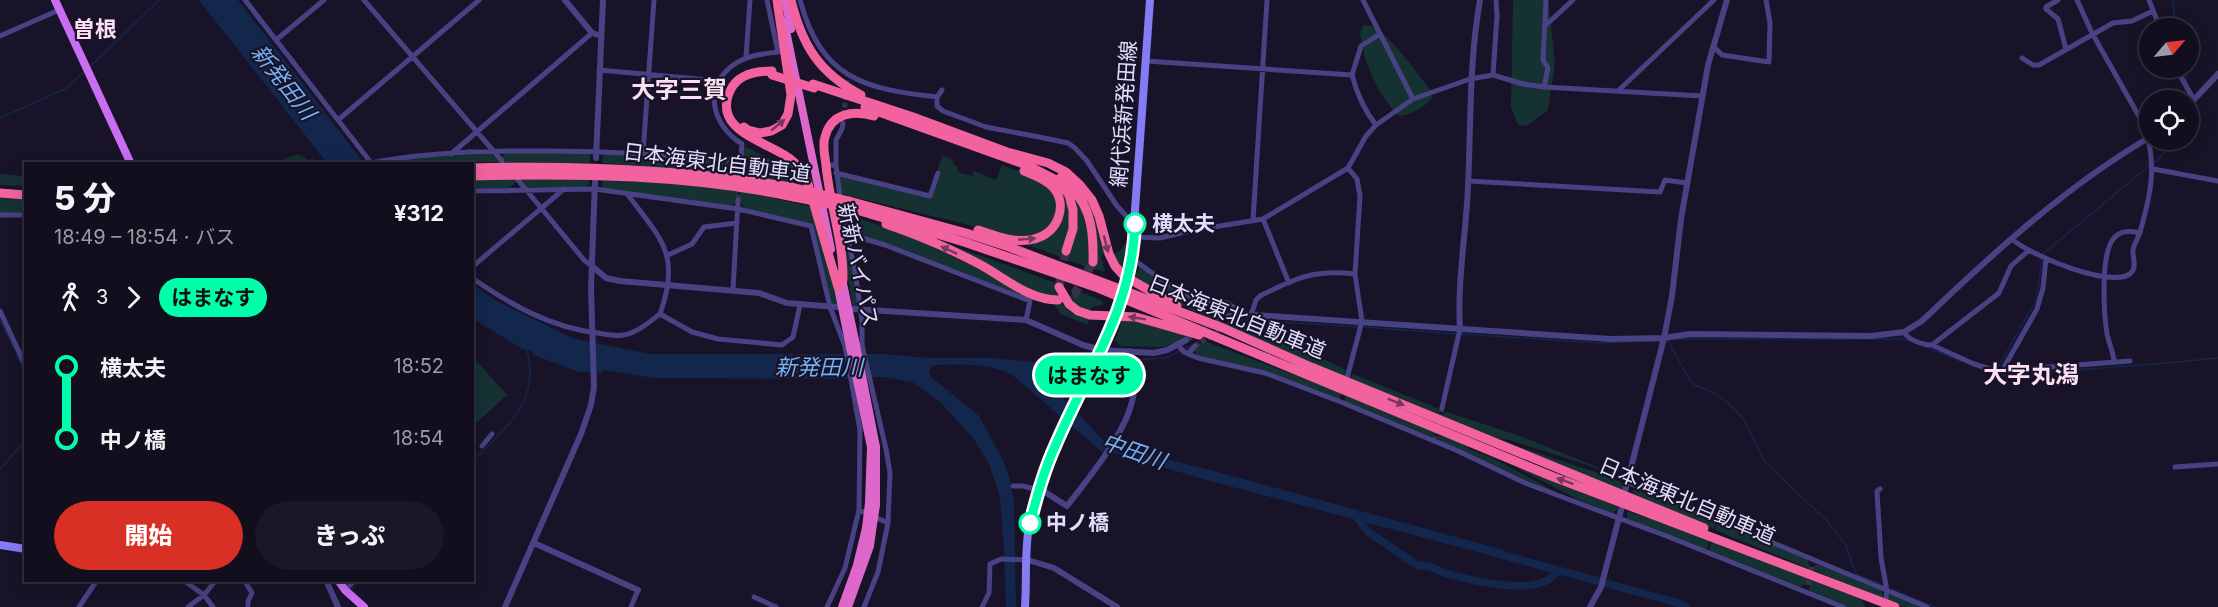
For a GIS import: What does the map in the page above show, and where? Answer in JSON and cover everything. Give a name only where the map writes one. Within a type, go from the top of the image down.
[{"type":"highway","points":[[772,73],[749,78],[735,90],[732,101],[733,111],[738,123],[748,130],[771,131],[782,125],[791,103],[778,0]]},
{"type":"highway","name":"新新バイパス","points":[[778,0],[874,447],[869,530],[848,607]]},
{"type":"highway","name":"新新バイパス","points":[[785,0],[840,284]]},
{"type":"highway","points":[[791,0],[803,39],[827,72],[844,86],[912,120]]},
{"type":"highway","points":[[840,284],[808,184],[800,170],[792,159],[746,135],[734,125],[728,113],[731,88],[748,74],[772,73],[814,86],[1046,168],[1062,178],[1084,204],[1091,220],[1094,237],[1093,262]]},
{"type":"highway","points":[[840,284],[843,266],[829,189],[824,138],[837,117],[852,112],[912,120]]},
{"type":"highway","points":[[868,205],[1015,240],[1033,240],[1054,226],[1059,215],[1060,202],[1056,191],[1048,182],[1005,155]]},
{"type":"highway","points":[[1005,155],[1058,181],[1069,195],[1073,210],[1073,229],[1066,251]]},
{"type":"highway","points":[[1005,155],[1048,163],[1066,172],[1080,184],[1092,200],[1099,216],[1109,254],[1115,266],[1124,276],[1192,314],[1223,328]]},
{"type":"highway","name":"日本海東北自動車道","points":[[474,168],[582,166],[687,173],[793,192],[850,207],[964,242],[1098,288],[1551,476],[1855,591]]},
{"type":"highway","name":"日本海東北自動車道","points":[[474,176],[577,174],[793,192],[834,205],[850,207],[868,205],[1009,247],[1223,328],[1311,367],[1895,607]]},
{"type":"highway","points":[[0,188],[24,189]]},
{"type":"highway","points":[[0,194],[24,195]]},
{"type":"highway","points":[[850,207],[980,265],[1025,292],[1045,300],[1058,300]]},
{"type":"highway","points":[[1059,287],[1069,304],[1078,311],[1090,315],[1136,317],[1158,322],[1292,369]]},
{"type":"highway","points":[[835,607],[866,546]]},
{"type":"highway","points":[[854,607],[867,567],[866,546]]},
{"type":"highway","name":"新新バイパス","points":[[842,607],[866,546]]},
{"type":"main road","points":[[55,0],[130,162]]},
{"type":"main road","name":"網代浜新発田線","points":[[1132,263],[1150,0]]},
{"type":"main road","points":[[1025,607],[1023,559],[1038,490],[1065,423],[1114,323]]},
{"type":"main road","points":[[0,545],[24,549]]},
{"type":"main road","points":[[339,582],[364,607]]},
{"type":"street","points":[[245,0],[371,162]]},
{"type":"street","points":[[276,40],[324,0]]},
{"type":"street","points":[[364,0],[502,161]]},
{"type":"street","points":[[338,120],[479,0]]},
{"type":"street","points":[[565,0],[592,33],[601,36]]},
{"type":"street","points":[[596,158],[603,0]]},
{"type":"street","points":[[643,153],[654,0]]},
{"type":"street","points":[[746,57],[750,0]]},
{"type":"street","points":[[740,168],[742,144],[723,129],[717,117],[716,92],[726,71],[746,57],[778,52],[767,0]]},
{"type":"street","points":[[800,0],[808,27],[817,45],[830,62],[847,75],[894,92],[937,98]]},
{"type":"street","points":[[1253,220],[1267,0]]},
{"type":"street","points":[[1363,0],[1413,99]]},
{"type":"street","points":[[1442,408],[1460,329],[1468,181],[1470,79],[1480,0]]},
{"type":"street","points":[[1493,75],[1496,0]]},
{"type":"street","points":[[1544,87],[1548,68],[1543,60],[1546,0]]},
{"type":"street","points":[[1546,25],[1573,0]]},
{"type":"street","points":[[1618,90],[1714,0]]},
{"type":"street","points":[[1625,490],[1664,338],[1702,96],[1713,46],[1727,0]]},
{"type":"street","points":[[1713,46],[1722,55],[1769,62],[1770,23],[1766,0]]},
{"type":"street","points":[[2058,0],[2046,9],[2058,19],[2066,49]]},
{"type":"street","points":[[2077,0],[2092,33],[2139,115]]},
{"type":"street","points":[[2149,0],[2156,18]]},
{"type":"street","points":[[0,36],[59,10]]},
{"type":"street","points":[[2022,58],[2039,65],[2092,33],[2113,23],[2132,21],[2153,10]]},
{"type":"street","points":[[451,154],[592,33]]},
{"type":"street","points":[[1376,125],[1367,114],[1352,75],[1361,46],[1380,34]]},
{"type":"street","points":[[1146,61],[1352,75]]},
{"type":"street","points":[[599,70],[720,81]]},
{"type":"street","points":[[2199,95],[2218,74]]},
{"type":"street","points":[[1134,237],[1160,238],[1263,219],[1348,168],[1366,136],[1376,125],[1413,99],[1470,79],[1493,75],[1523,84],[1544,87],[1702,96]]},
{"type":"street","points":[[942,90],[937,98],[937,106],[943,111],[986,128],[1068,143],[1087,160],[1117,206],[1130,219],[1135,220]]},
{"type":"street","points":[[827,607],[845,568],[859,510],[859,424],[853,346],[862,321],[856,309],[855,271],[834,165],[836,140],[843,123]]},
{"type":"street","points":[[1226,317],[1240,314],[1611,339],[1664,338],[1690,334],[1871,336],[1904,332],[1922,321],[2050,206],[2139,143]]},
{"type":"street","points":[[391,161],[492,151],[597,150],[789,165]]},
{"type":"street","points":[[2012,239],[2028,251],[2080,272],[2124,277],[2132,272],[2135,267],[2133,250],[2139,234],[2153,169],[2151,150]]},
{"type":"street","points":[[1347,378],[1362,321],[1355,274],[1360,196],[1357,179],[1348,168]]},
{"type":"street","points":[[2153,169],[2218,181]]},
{"type":"street","points":[[836,173],[930,196],[938,173]]},
{"type":"street","points":[[518,180],[584,260],[606,278],[668,286],[759,293],[787,303],[833,307]]},
{"type":"street","points":[[1468,181],[1660,192],[1665,180],[1687,183]]},
{"type":"street","points":[[505,607],[588,417],[593,391],[592,266],[595,181]]},
{"type":"street","points":[[474,265],[564,189]]},
{"type":"street","points":[[474,191],[595,189],[738,208],[811,226],[833,307],[853,346],[874,398],[890,473],[888,523],[878,572],[864,607]]},
{"type":"street","points":[[474,279],[505,301],[541,318],[572,329],[592,334],[617,336],[633,333],[660,314],[668,286],[668,255],[658,235],[628,195]]},
{"type":"street","points":[[733,290],[738,200]]},
{"type":"street","points":[[0,215],[24,215]]},
{"type":"street","points":[[1263,219],[1289,283]]},
{"type":"street","points":[[668,255],[692,244],[704,227],[737,223]]},
{"type":"street","points":[[2114,361],[2107,331],[2105,275],[2109,246],[2112,240],[2126,231],[2139,234]]},
{"type":"street","points":[[848,234],[885,245],[1030,301],[1026,320]]},
{"type":"street","points":[[1932,345],[1999,292],[2011,266],[2028,251]]},
{"type":"street","points":[[2002,371],[2037,309],[2043,288],[2046,259]]},
{"type":"street","points":[[1132,263],[1197,298],[1222,300],[1233,305],[1240,314]]},
{"type":"street","points":[[1251,315],[1256,300],[1260,296],[1316,272],[1355,274]]},
{"type":"street","points":[[660,314],[692,332],[718,339],[782,345],[793,337],[800,305]]},
{"type":"street","points":[[856,309],[1026,320],[1083,345],[1101,350],[1154,353],[1167,350],[1186,340]]},
{"type":"street","points":[[0,311],[24,363]]},
{"type":"street","points":[[1904,332],[1906,337],[1997,371],[2130,361]]},
{"type":"street","points":[[1178,345],[1197,358],[1264,373],[1342,399],[1525,483],[1669,537],[1843,607]]},
{"type":"street","points":[[1188,354],[1195,346]]},
{"type":"street","points":[[1013,486],[1023,486],[1045,492],[1066,506],[1112,444],[1132,404],[1135,388],[1130,351]]},
{"type":"street","points":[[859,424],[881,428]]},
{"type":"street","points":[[482,446],[492,434]]},
{"type":"street","points":[[2175,467],[2218,464]]},
{"type":"street","points":[[1627,482],[1813,564],[1887,594],[1927,607]]},
{"type":"street","points":[[1880,489],[1877,491],[1881,558],[1887,594]]},
{"type":"street","points":[[859,510],[888,523]]},
{"type":"street","points":[[1590,607],[1600,587],[1621,510]]},
{"type":"street","points":[[534,543],[638,590],[631,607]]},
{"type":"street","points":[[982,607],[988,593],[990,564],[1001,559],[1023,559],[1054,568],[1117,607]]},
{"type":"street","points":[[79,607],[96,582]]},
{"type":"street","points":[[186,582],[204,595],[213,607]]},
{"type":"street","points":[[188,607],[204,595],[214,582]]},
{"type":"street","points":[[245,582],[252,593],[248,606]]},
{"type":"street","points":[[327,582],[338,607]]},
{"type":"street","points":[[345,590],[353,582]]},
{"type":"street","points":[[1805,592],[1808,585]]},
{"type":"street","points":[[753,597],[776,607]]},
{"type":"green space","points":[[1513,0],[1548,0],[1555,62],[1548,110],[1527,126],[1518,125],[1511,107]]},
{"type":"green space","points":[[1364,25],[1381,32],[1408,61],[1429,88],[1432,98],[1429,102],[1413,113],[1399,116],[1391,107],[1372,77],[1364,54],[1360,32]]},
{"type":"green space","points":[[746,147],[774,161],[744,159],[743,149]]},
{"type":"green space","points":[[504,153],[588,153],[590,163],[503,163]]},
{"type":"green space","points":[[298,154],[308,160],[303,162],[278,162]]},
{"type":"green space","points":[[491,154],[501,162],[394,162],[408,158]]},
{"type":"green space","points":[[604,154],[735,160],[740,169],[739,176],[602,163]]},
{"type":"green space","points":[[943,156],[953,160],[958,167],[957,172],[972,176],[974,171],[996,180],[1002,165],[1036,178],[1045,185],[1055,199],[1055,215],[1052,222],[1041,233],[1018,237],[842,194],[840,177],[846,177],[931,198],[939,171],[937,170]]},
{"type":"green space","points":[[748,161],[794,167],[806,187],[741,176],[741,168]]},
{"type":"green space","points":[[0,174],[24,176],[24,186],[0,185]]},
{"type":"green space","points":[[1054,175],[1084,208],[1092,263],[1089,268],[1066,259],[1075,211]]},
{"type":"green space","points":[[1067,177],[1093,207],[1106,253],[1101,256],[1105,272],[1091,268],[1093,265],[1088,207]]},
{"type":"green space","points":[[515,178],[517,181],[509,188],[474,188],[474,179]]},
{"type":"green space","points":[[516,178],[590,178],[585,188],[525,187]]},
{"type":"green space","points":[[602,180],[671,183],[738,191],[737,200],[732,206],[604,189]]},
{"type":"green space","points":[[740,191],[813,207],[838,305],[832,305],[812,225],[746,210],[739,200]]},
{"type":"green space","points":[[1062,191],[1069,215],[1067,237],[1061,254],[1064,258],[1022,243],[1051,234]]},
{"type":"green space","points":[[0,197],[24,199],[24,213],[0,213]]},
{"type":"green space","points":[[837,214],[840,214],[852,260],[859,306],[857,308],[853,307]]},
{"type":"green space","points":[[843,214],[893,230],[940,250],[1032,299],[1030,301],[962,272],[851,233]]},
{"type":"green space","points":[[1125,243],[1129,254],[1128,276],[1112,253],[1119,252]]},
{"type":"green space","points":[[959,248],[1056,283],[1059,297],[1031,292],[962,254]]},
{"type":"green space","points":[[1139,266],[1194,299],[1224,303],[1225,311],[1222,313],[1224,317],[1216,322],[1129,277],[1132,268],[1138,273]]},
{"type":"green space","points":[[1077,291],[1101,300],[1104,304],[1091,308],[1090,313],[1086,313],[1066,298]]},
{"type":"green space","points":[[1060,302],[1074,314],[1089,319],[1088,325],[1061,314],[1054,304]]},
{"type":"green space","points":[[1115,320],[1144,322],[1190,337],[1163,347],[1120,346],[1115,340],[1121,324],[1114,323]]},
{"type":"green space","points":[[1239,324],[1258,328],[1346,370],[1346,377],[1227,327]]},
{"type":"green space","points":[[1204,341],[1342,394],[1339,399],[1299,384],[1199,357],[1194,351],[1196,346]]},
{"type":"green space","points":[[474,358],[507,395],[474,425]]},
{"type":"green space","points":[[1353,374],[1437,408],[1440,411],[1439,416],[1349,380]]},
{"type":"green space","points":[[1345,395],[1435,432],[1434,435],[1430,437],[1345,402]]},
{"type":"green space","points":[[1447,412],[1520,436],[1612,473],[1500,439],[1442,418]]},
{"type":"green space","points":[[1438,434],[1466,444],[1469,449],[1493,458],[1565,497],[1524,481],[1438,441]]},
{"type":"green space","points":[[1508,443],[1623,483],[1623,492]]},
{"type":"green space","points":[[1502,460],[1619,507],[1613,514],[1577,499]]},
{"type":"green space","points":[[1634,489],[1717,521],[1714,529],[1631,495]]},
{"type":"green space","points":[[1627,511],[1710,541],[1706,551],[1627,519]]},
{"type":"green space","points":[[1718,522],[1808,559],[1810,569],[1715,530]]},
{"type":"green space","points":[[1712,541],[1809,578],[1807,585],[1799,588],[1708,552]]},
{"type":"green space","points":[[1818,564],[1880,590],[1883,593],[1882,598],[1813,570]]},
{"type":"green space","points":[[1810,579],[1862,599],[1865,607],[1845,607],[1809,591]]},
{"type":"green space","points":[[1888,595],[1924,607],[1904,607],[1886,600]]},
{"type":"water","name":"新発田川","points":[[199,0],[238,0],[363,162],[326,162]]},
{"type":"water","points":[[474,285],[498,302],[575,339],[650,354],[883,354],[929,358],[991,358],[1057,364],[1064,360],[1064,373],[1043,371],[1037,373],[1038,377],[1068,403],[1104,441],[1116,447],[1210,470],[1504,550],[1504,559],[1113,453],[1102,452],[1011,374],[983,366],[933,365],[929,372],[931,377],[979,416],[1009,476],[1014,501],[1016,607],[1006,607],[1000,497],[989,464],[973,438],[940,402],[912,382],[885,377],[839,379],[654,378],[578,366],[521,348],[474,320]]},
{"type":"waterway","points":[[91,66],[159,0]]},
{"type":"waterway","points":[[2173,0],[2175,18]]},
{"type":"waterway","points":[[0,118],[65,89],[85,71]]},
{"type":"waterway","points":[[2154,163],[2166,150]]},
{"type":"waterway","points":[[2043,254],[2150,165]]},
{"type":"waterway","points":[[1998,368],[2036,300],[2042,260]]},
{"type":"waterway","points":[[0,320],[24,370]]},
{"type":"waterway","points":[[1224,325],[1231,321],[1248,320],[1359,327]]},
{"type":"waterway","points":[[1364,327],[1458,334]]},
{"type":"waterway","points":[[1462,334],[1598,343],[1655,341]]},
{"type":"waterway","points":[[1675,339],[1901,339],[1913,342]]},
{"type":"waterway","points":[[1668,340],[1689,379],[1695,385],[1718,395],[1735,409],[1744,420],[1765,462],[1826,520],[1846,545],[1856,574],[1883,585]]},
{"type":"waterway","points":[[1185,349],[1192,345]]},
{"type":"waterway","points":[[1923,346],[1963,362]]},
{"type":"waterway","points":[[474,460],[508,425],[525,400],[530,368],[527,349]]},
{"type":"waterway","points":[[1133,360],[1165,358],[1180,351]]},
{"type":"waterway","name":"新発田川","points":[[537,352],[580,368],[600,369]]},
{"type":"waterway","points":[[1979,368],[2003,375],[2218,358]]},
{"type":"waterway","points":[[1098,367],[1128,361]]},
{"type":"waterway","points":[[0,469],[24,442]]},
{"type":"waterway","name":"中田川","points":[[1356,515],[1367,531],[1418,566],[1428,566],[1471,580],[1521,586],[1536,584],[1548,579],[1557,571]]},
{"type":"waterway","name":"中田川","points":[[1495,553],[1686,607]]},
{"type":"waterway","points":[[350,591],[358,582]]},
{"type":"waterway","points":[[1893,590],[1935,607]]},
{"type":"tunnel","points":[[844,115],[847,78]]},
{"type":"tunnel","points":[[738,200],[740,168]]},
{"type":"tunnel","points":[[1059,287],[1066,251]]},
{"type":"tunnel","points":[[1060,299],[1075,293],[1093,262]]},
{"type":"tunnel","points":[[1115,320],[1131,266]]},
{"type":"tunnel","points":[[1186,340],[1226,317]]},
{"type":"tunnel","points":[[1195,346],[1231,324]]},
{"type":"tunnel","points":[[1434,441],[1442,408]]},
{"type":"tunnel","points":[[1808,585],[1812,567]]},
{"type":"bus line","name":"はまなす","points":[[1030,523],[1038,490],[1050,457],[1114,323],[1133,259],[1135,224]]},
{"type":"place","name":"横太夫","points":[[1135,224]]},
{"type":"place","name":"中ノ橋","points":[[1030,523]]},
{"type":"district","name":"曽根","points":[[95,29]]},
{"type":"district","name":"大字三賀","points":[[679,90]]},
{"type":"district","name":"大字丸潟","points":[[2031,375]]}]
